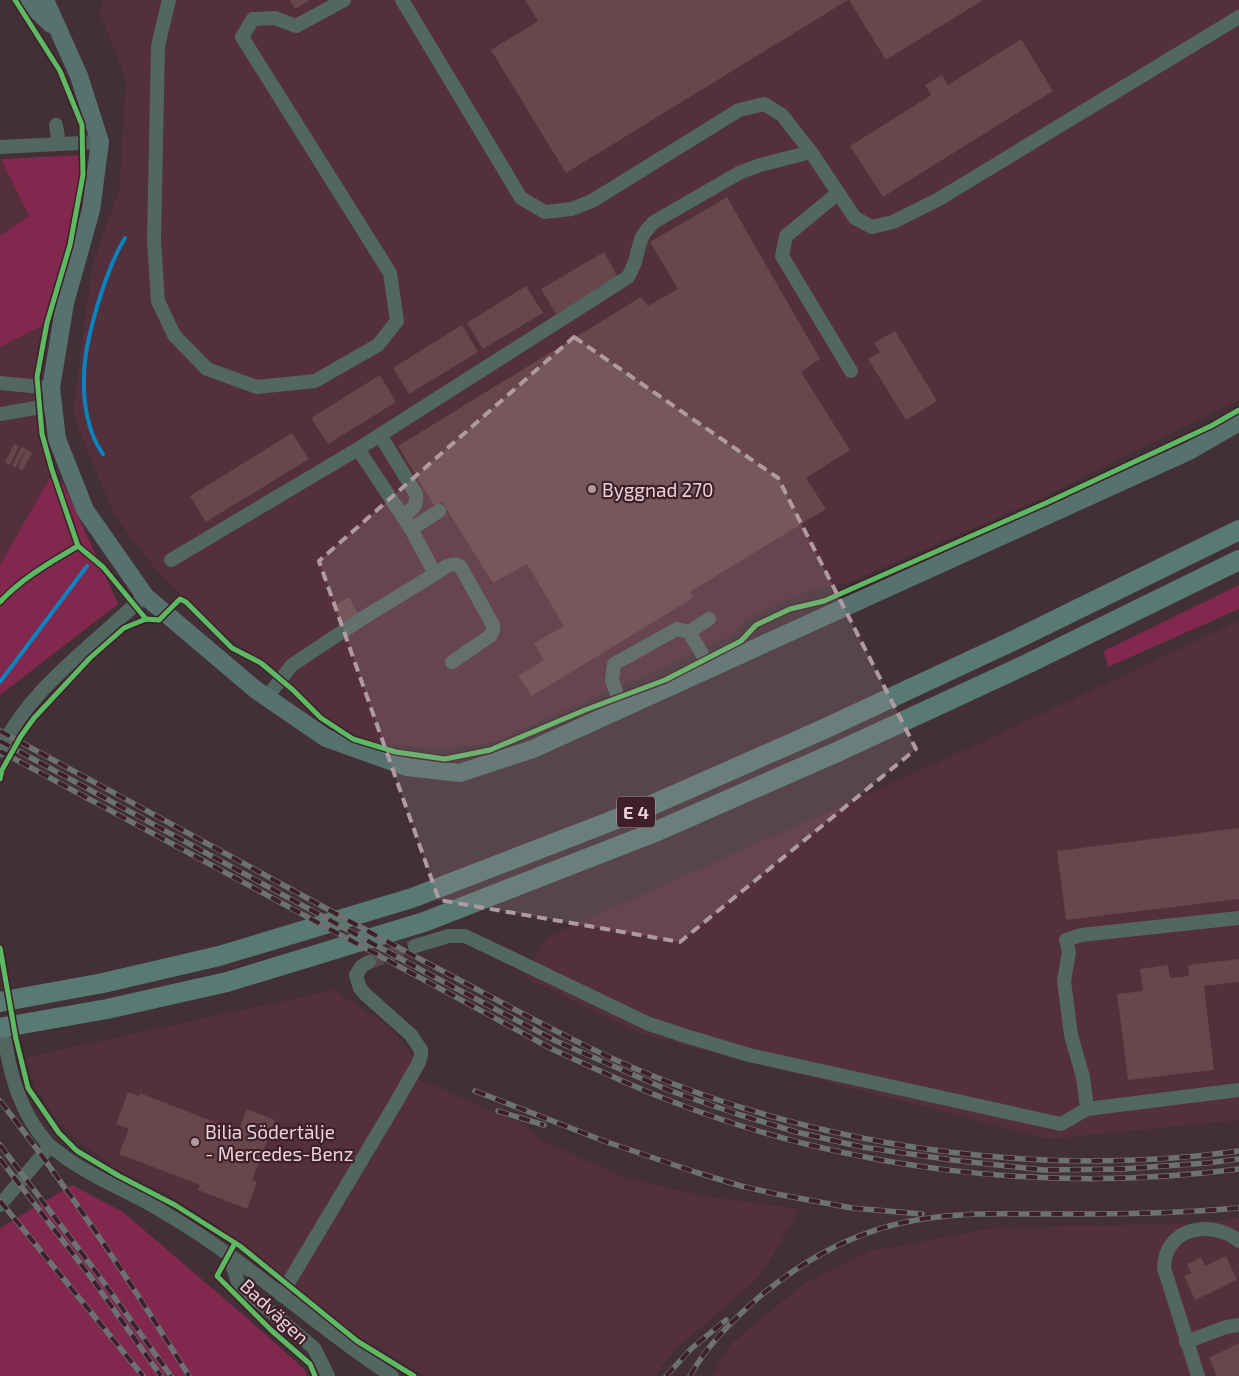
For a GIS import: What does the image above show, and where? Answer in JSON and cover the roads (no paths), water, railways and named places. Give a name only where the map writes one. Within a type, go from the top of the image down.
[{"type":"highway","name":"E 4","points":[[0,1002],[103,983],[218,956],[422,895],[645,808],[815,733],[1017,639],[1239,530]]},
{"type":"highway","name":"E 4","points":[[2,1035],[227,982],[424,922],[655,832],[801,768],[1027,664],[1239,560]]},
{"type":"main road","points":[[26,0],[58,31]]},
{"type":"main road","points":[[44,0],[79,76],[100,142],[91,210],[65,303],[52,397],[57,439],[85,510],[145,596],[256,690],[326,738],[407,767],[460,772],[533,749],[1189,451],[1239,422]]},
{"type":"street","points":[[169,0],[158,46],[154,241],[158,301],[174,335],[207,369],[257,387],[315,381],[378,345],[397,321],[390,273],[242,37],[253,19],[275,18],[296,26],[344,0]]},
{"type":"street","points":[[402,0],[521,198],[544,212],[572,210],[592,201],[739,110],[764,104],[782,115],[811,152],[855,218],[872,227],[893,222],[939,199],[1239,17]]},
{"type":"street","points":[[56,125],[59,144]]},
{"type":"street","points":[[0,147],[100,142]]},
{"type":"street","points":[[170,560],[358,449],[628,277],[636,259],[639,243],[644,232],[654,222],[740,173],[760,165],[811,152]]},
{"type":"street","points":[[838,193],[786,236],[782,256],[850,370]]},
{"type":"street","points":[[0,383],[52,397]]},
{"type":"street","points":[[0,414],[52,397]]},
{"type":"street","points":[[380,435],[416,494],[416,505],[403,516]]},
{"type":"street","points":[[358,449],[403,516],[435,574]]},
{"type":"street","points":[[411,529],[439,510]]},
{"type":"street","points":[[267,697],[292,665],[363,618],[451,564],[456,564],[460,566],[494,630],[490,636],[452,662]]},
{"type":"street","points":[[0,751],[21,714],[38,694],[70,662],[145,596]]},
{"type":"street","points":[[689,632],[709,619]]},
{"type":"street","points":[[622,709],[612,680],[614,664],[677,629],[689,632],[711,669]]},
{"type":"street","points":[[1087,1109],[1082,1077],[1071,1035],[1064,980],[1069,952],[1066,940],[1081,935],[1239,918]]},
{"type":"street","points":[[415,946],[449,936],[465,936],[649,1024],[750,1055],[1061,1124],[1087,1109],[1239,1090]]},
{"type":"street","points":[[281,1295],[397,1101],[421,1056],[421,1050],[411,1035],[360,988],[356,975],[362,966],[369,962]]},
{"type":"street","points":[[2,1035],[19,1097],[29,1117],[50,1146],[81,1169],[165,1213],[229,1255],[353,1351],[392,1376]]},
{"type":"street","points":[[0,1205],[50,1146]]},
{"type":"street","points":[[1198,1376],[1164,1268],[1167,1250],[1172,1242],[1185,1233],[1204,1229],[1222,1231],[1239,1241]]},
{"type":"street","points":[[229,1255],[239,1284],[314,1348],[328,1376]]},
{"type":"street","points":[[1186,1342],[1238,1322]]},
{"type":"waterway","points":[[103,454],[90,427],[86,407],[84,387],[85,362],[97,306],[111,268],[125,238]]},
{"type":"waterway","points":[[0,682],[87,566]]},
{"type":"tunnel","points":[[369,962],[415,946]]},
{"type":"railway","points":[[0,731],[548,1027],[650,1075],[739,1107],[808,1126],[879,1141],[951,1152],[1024,1159],[1096,1161],[1168,1158],[1239,1151]]},
{"type":"railway","points":[[0,741],[556,1041],[668,1090],[737,1114],[796,1132],[862,1147],[952,1160],[1044,1170],[1122,1169],[1239,1159]]},
{"type":"railway","points":[[0,751],[552,1049],[663,1098],[732,1123],[802,1143],[874,1159],[946,1170],[1020,1177],[1093,1179],[1167,1176],[1239,1169]]},
{"type":"railway","points":[[475,1091],[604,1141],[741,1186],[852,1208],[922,1214]]},
{"type":"railway","points":[[0,1101],[50,1167],[98,1236],[189,1376]]},
{"type":"railway","points":[[498,1111],[544,1125]]},
{"type":"railway","points":[[0,1145],[99,1276],[171,1376]]},
{"type":"railway","points":[[0,1159],[90,1276],[161,1376]]},
{"type":"railway","points":[[0,1201],[143,1376]]},
{"type":"railway","points":[[690,1376],[704,1354],[721,1334],[759,1297],[792,1272],[828,1250],[866,1233],[906,1222],[957,1215],[1141,1213],[1239,1208]]},
{"type":"railway","points":[[666,1376],[692,1348],[726,1320]]},
{"type":"place","name":"Byggnad 270","points":[[592,489]]},
{"type":"place","name":"Bilia Södertälje - Mercedes-Benz","points":[[195,1142]]}]
